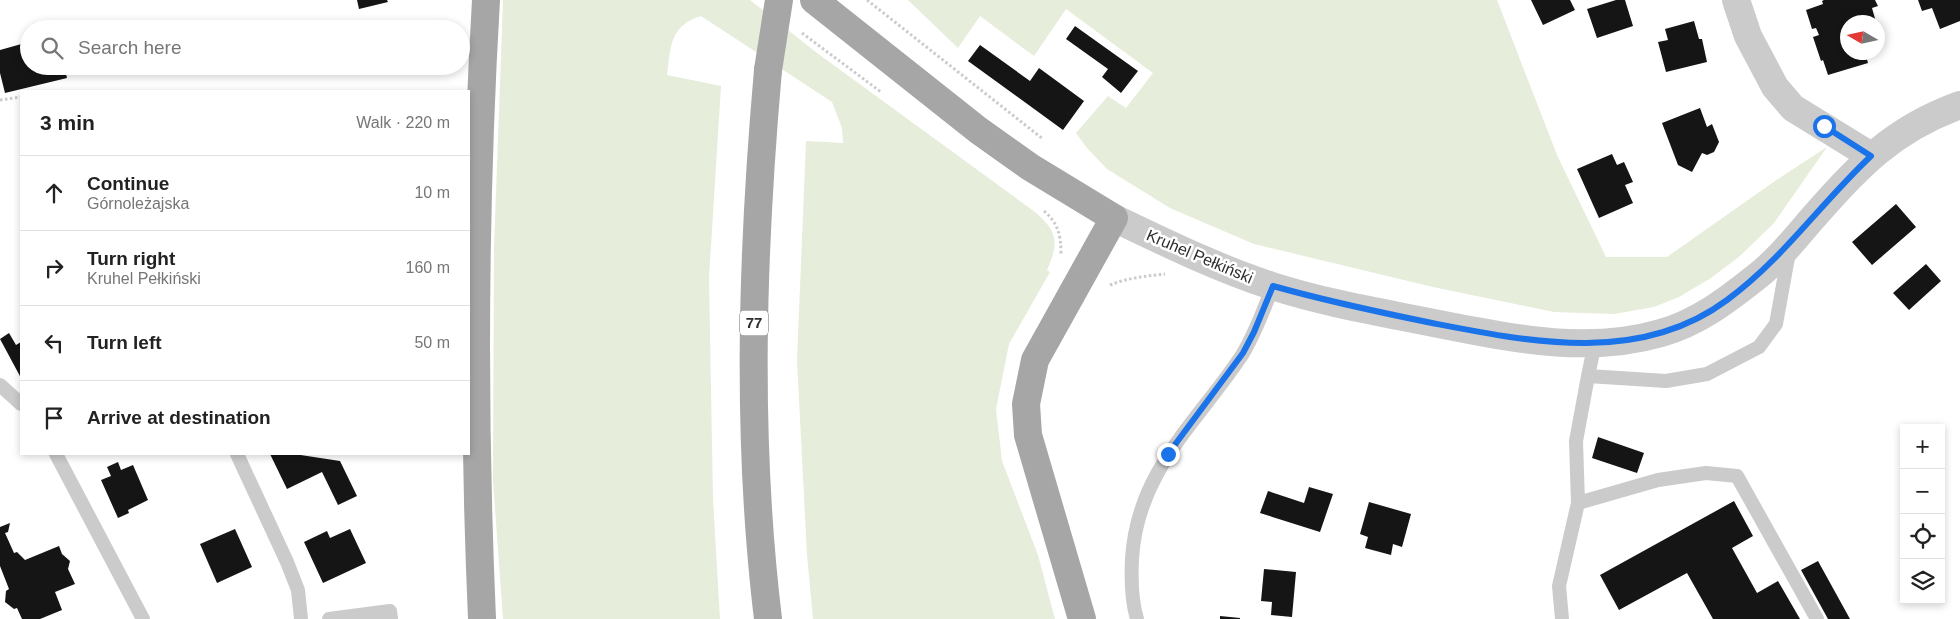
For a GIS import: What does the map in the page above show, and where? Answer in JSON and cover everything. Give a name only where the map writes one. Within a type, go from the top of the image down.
[{"type":"main road","points":[[482,619],[474,343],[477,188],[486,0]]},
{"type":"main road","name":"77","points":[[757,619],[763,576],[756,481],[754,272],[759,171],[768,70],[779,0]]},
{"type":"main road","name":"Kruhel Pełkiński","points":[[814,0],[978,130],[1030,167],[1114,218]]},
{"type":"main road","points":[[1082,619],[1030,442],[1026,423],[1026,404],[1035,360],[1114,218]]},
{"type":"main road","points":[[763,576],[768,619]]},
{"type":"street","points":[[1736,0],[1748,36],[1775,87],[1793,108],[1871,156]]},
{"type":"street","name":"Kruhel Pełkiński","points":[[1114,218],[1210,264],[1273,286],[1351,306],[1498,336],[1542,342],[1594,343],[1640,338],[1685,324],[1726,301],[1761,274],[1838,189],[1871,156],[1892,139],[1929,118],[1960,105]]},
{"type":"lane","points":[[1588,376],[1666,381],[1707,374],[1759,348],[1776,324],[1790,244]]},
{"type":"lane","points":[[1137,619],[1131,573],[1136,526],[1142,505],[1168,454],[1243,353],[1273,286]]},
{"type":"lane","points":[[1562,619],[1559,586],[1578,503],[1576,441],[1594,343]]},
{"type":"lane","points":[[0,385],[20,403]]},
{"type":"lane","points":[[57,455],[143,619]]},
{"type":"lane","points":[[237,455],[298,590],[301,619]]},
{"type":"lane","points":[[1578,503],[1658,480],[1706,473],[1737,476],[1816,619]]},
{"type":"lane","points":[[329,619],[390,611],[391,619]]},
{"type":"path","points":[[867,0],[1047,142]]},
{"type":"path","points":[[0,100],[20,97]]},
{"type":"path","points":[[1105,288],[1118,282],[1145,276],[1172,274]]},
{"type":"green space","points":[[503,0],[750,0],[817,53],[1043,219],[1052,232],[1055,245],[1047,270],[1050,272],[1009,344],[996,409],[1002,461],[1038,555],[1055,619],[813,619],[807,555],[797,360],[806,141],[843,143],[842,128],[832,102],[701,16],[691,20],[677,32],[671,47],[667,75],[721,86],[709,278],[713,499],[720,619],[503,619],[493,481],[494,248]]},
{"type":"green space","points":[[908,0],[1497,0],[1557,155],[1606,257],[1667,257],[1827,147],[1774,223],[1740,256],[1711,278],[1679,297],[1654,307],[1614,314],[1554,312],[1433,287],[1254,244],[1170,208],[1107,169],[1076,133],[1108,96],[1126,108],[1153,73],[1066,9],[1034,56],[980,16],[958,48]]},
{"type":"building","points":[[357,0],[387,0],[388,2],[359,9]]},
{"type":"building","points":[[1531,0],[1570,0],[1575,10],[1543,25]]},
{"type":"building","points":[[1616,0],[1625,0],[1633,26],[1597,38],[1587,9]]},
{"type":"building","points":[[1875,0],[1878,6],[1872,8],[1874,15],[1840,15],[1840,60],[1867,60],[1868,63],[1828,75],[1813,37],[1819,35],[1816,28],[1812,29],[1806,10],[1823,4],[1822,1]]},
{"type":"building","points":[[1918,0],[1960,0],[1960,21],[1940,29],[1932,8],[1922,11]]},
{"type":"building","points":[[1694,21],[1699,39],[1702,39],[1707,62],[1666,72],[1658,42],[1668,40],[1665,29]]},
{"type":"building","points":[[1075,26],[1138,71],[1121,93],[1102,77],[1108,69],[1066,39]]},
{"type":"building","points":[[20,44],[20,75],[66,75],[67,78],[5,93],[0,73],[0,50]]},
{"type":"building","points":[[980,45],[1030,81],[1039,68],[1084,101],[1063,130],[968,61]]},
{"type":"building","points":[[1700,108],[1707,127],[1712,124],[1719,142],[1714,152],[1707,155],[1702,153],[1692,172],[1678,165],[1662,123]]},
{"type":"building","points":[[1612,154],[1617,165],[1624,162],[1633,182],[1625,185],[1633,203],[1599,218],[1577,169]]},
{"type":"building","points":[[1896,204],[1916,227],[1872,265],[1852,242]]},
{"type":"building","points":[[1926,264],[1941,281],[1909,310],[1893,293]]},
{"type":"building","points":[[9,333],[16,345],[20,343],[20,376],[0,339]]},
{"type":"building","points":[[1598,437],[1644,453],[1637,473],[1592,458]]},
{"type":"building","points":[[270,455],[301,455],[340,461],[357,496],[338,505],[322,472],[287,489]]},
{"type":"building","points":[[118,462],[121,470],[133,465],[148,500],[128,510],[129,513],[118,518],[101,480],[111,476],[107,467]]},
{"type":"building","points":[[1309,487],[1333,494],[1320,532],[1260,513],[1268,491],[1304,503]]},
{"type":"building","points":[[1734,501],[1753,536],[1732,548],[1757,593],[1778,581],[1800,619],[1713,619],[1687,573],[1619,610],[1600,575]]},
{"type":"building","points":[[1369,502],[1411,514],[1402,547],[1393,544],[1391,555],[1365,548],[1368,537],[1360,534]]},
{"type":"building","points":[[10,523],[8,532],[5,533],[14,553],[17,552],[25,560],[59,546],[62,554],[70,561],[68,569],[75,584],[55,592],[62,610],[40,619],[22,619],[17,608],[14,609],[5,602],[6,591],[9,589],[0,566],[0,527]]},
{"type":"building","points":[[235,529],[252,567],[217,583],[200,544]]},
{"type":"building","points":[[350,529],[366,563],[323,583],[304,542],[327,531],[330,538]]},
{"type":"building","points":[[1818,561],[1850,619],[1828,619],[1801,570]]},
{"type":"building","points":[[1264,569],[1296,572],[1292,617],[1271,615],[1272,602],[1261,601]]},
{"type":"building","points":[[1220,616],[1240,618],[1240,619],[1220,619]]},
{"type":"route","points":[[1168,454],[1243,353],[1273,286],[1351,306],[1498,336],[1542,342],[1594,343],[1640,338],[1685,324],[1726,301],[1761,274],[1838,189],[1871,156],[1824,126]]}]
